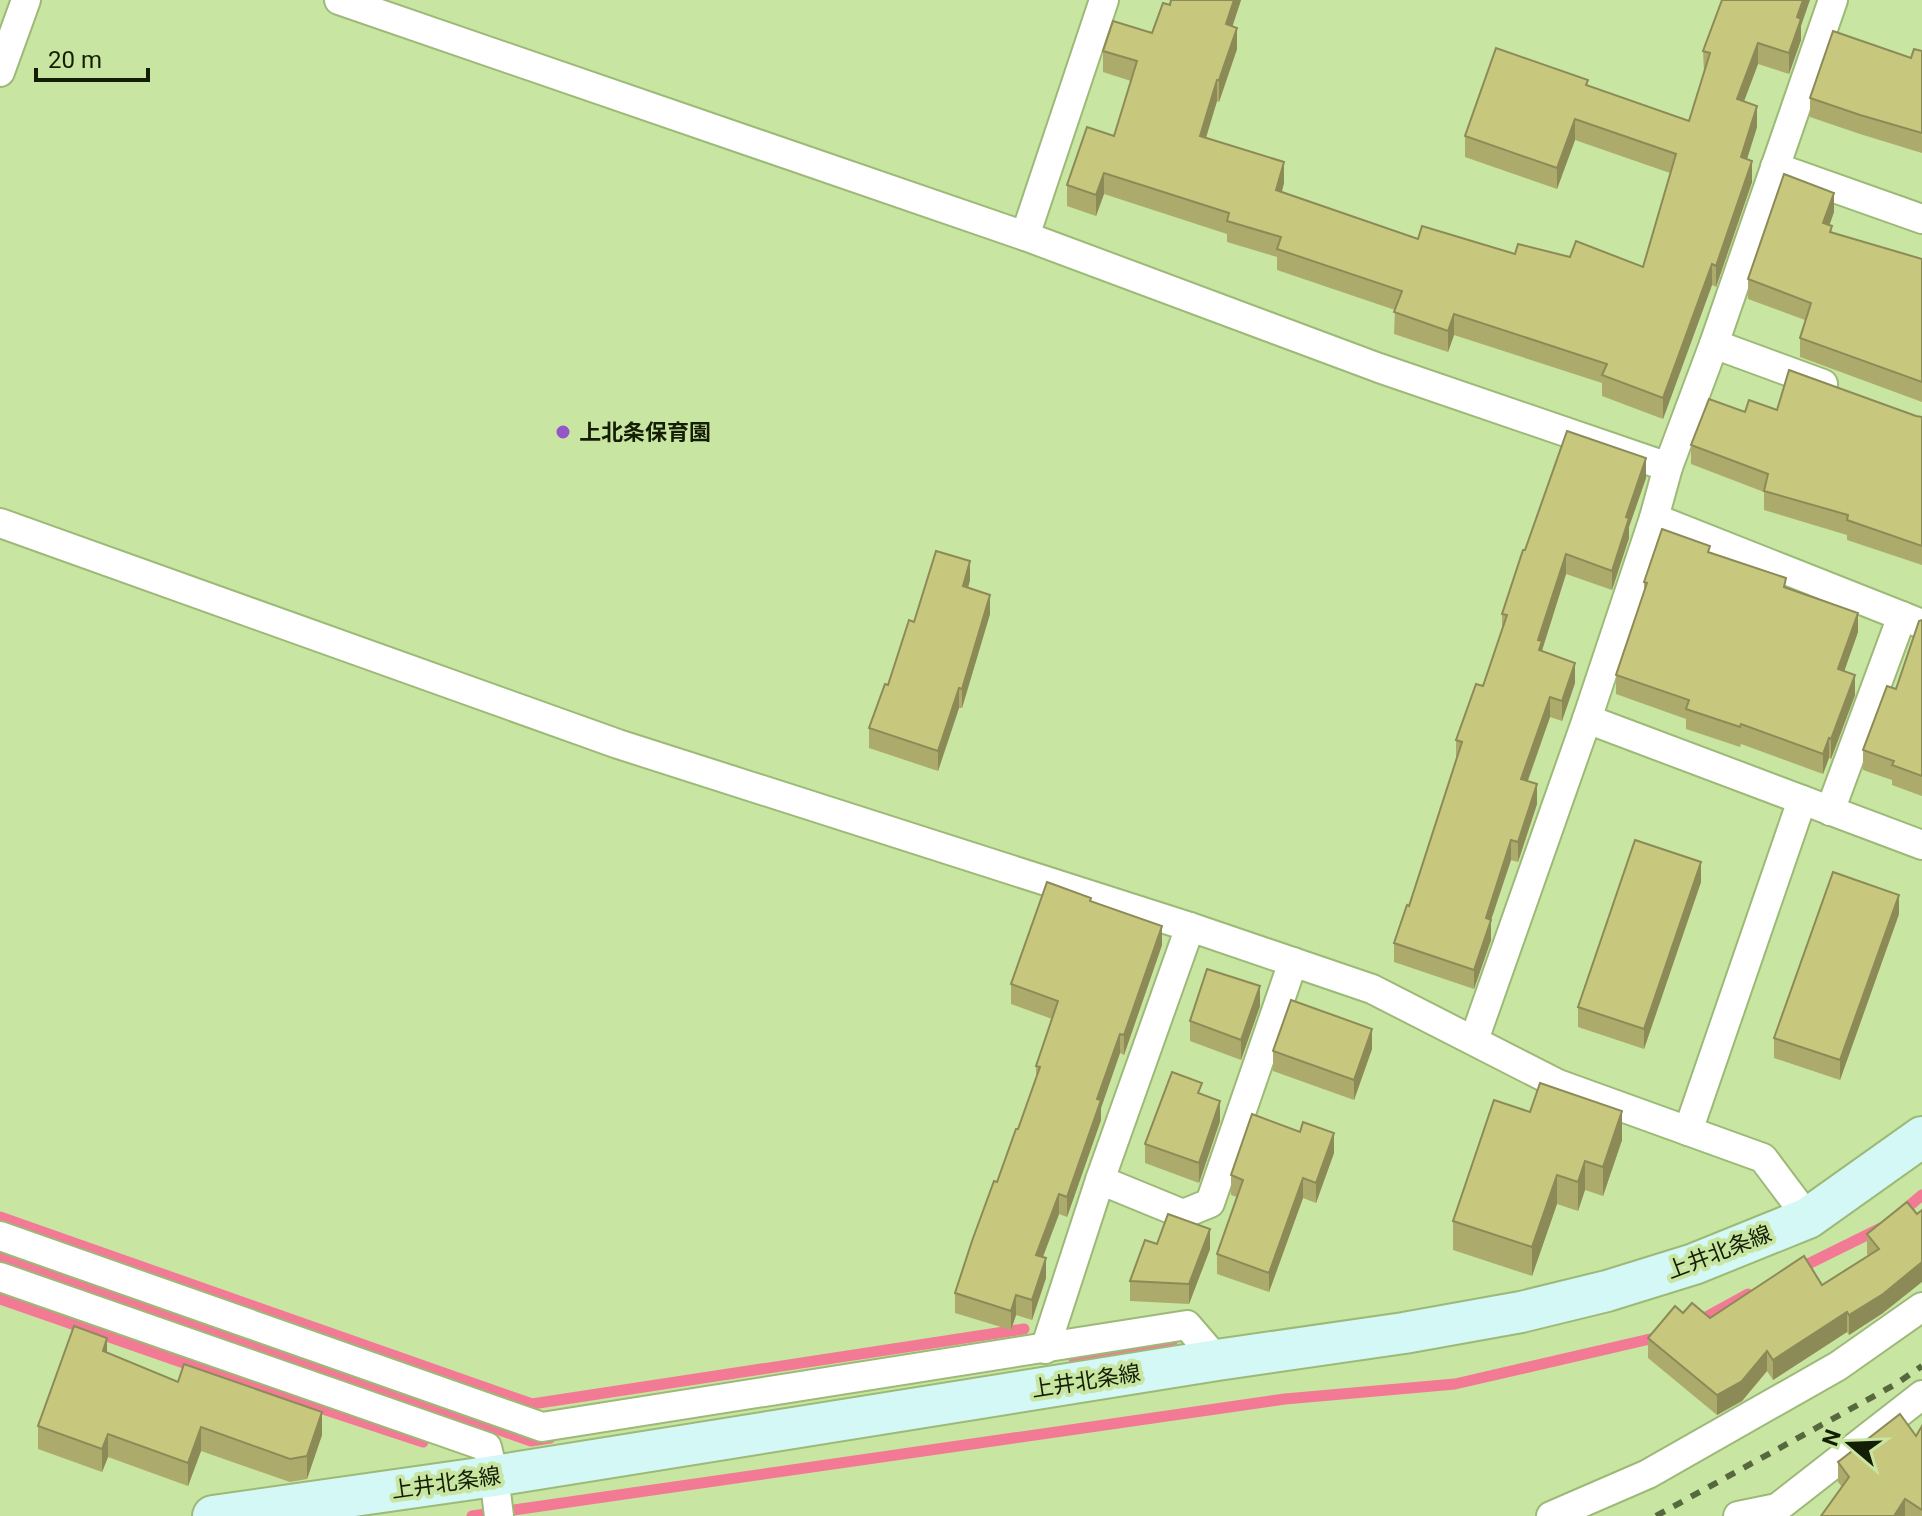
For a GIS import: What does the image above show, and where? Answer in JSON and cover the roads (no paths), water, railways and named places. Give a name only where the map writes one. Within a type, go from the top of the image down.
[{"type":"main road","name":"上井北条線","points":[[213,1516],[491,1461],[1404,1333],[1521,1312],[1607,1291],[1694,1264],[1808,1218],[1922,1137]]},
{"type":"street","points":[[0,72],[26,0]]},
{"type":"street","points":[[339,0],[1025,236],[1379,368],[1668,467]]},
{"type":"street","points":[[1025,236],[1104,0]]},
{"type":"street","points":[[1474,1040],[1587,719],[1668,467],[1833,0]]},
{"type":"street","points":[[1775,167],[1922,219]]},
{"type":"street","points":[[1714,344],[1848,393]]},
{"type":"street","points":[[1654,518],[1912,620],[1830,811]]},
{"type":"street","points":[[0,523],[618,744],[1190,927],[1372,989],[1558,1084],[1763,1158],[1808,1218]]},
{"type":"street","points":[[1587,719],[1922,845]]},
{"type":"street","points":[[1688,1131],[1802,800]]},
{"type":"street","points":[[1045,1349],[1100,1180],[1190,927]]},
{"type":"street","points":[[1100,1180],[1183,1214],[1210,1203],[1293,962]]},
{"type":"street","points":[[0,1236],[542,1427],[1187,1325],[1217,1360]]},
{"type":"street","points":[[0,1277],[491,1461]]},
{"type":"street","points":[[1551,1516],[1662,1466],[1838,1366],[1922,1307]]},
{"type":"street","points":[[1738,1516],[1777,1508],[1922,1395]]},
{"type":"street","points":[[499,1516],[491,1461],[515,1418]]},
{"type":"waterway","points":[[1901,1213],[1922,1195]]},
{"type":"waterway","points":[[0,1217],[532,1404],[1024,1329]]},
{"type":"waterway","points":[[1796,1270],[1881,1228]]},
{"type":"waterway","points":[[0,1256],[531,1441],[550,1438]]},
{"type":"waterway","points":[[1697,1322],[1748,1294]]},
{"type":"waterway","points":[[0,1299],[423,1442]]},
{"type":"waterway","points":[[472,1516],[1285,1399],[1455,1384],[1663,1336]]},
{"type":"waterway","points":[[1073,1357],[1172,1342]]},
{"type":"railway","points":[[1656,1516],[1896,1384],[1922,1366]]},
{"type":"place","name":"上北条保育園","points":[[563,432]]}]
